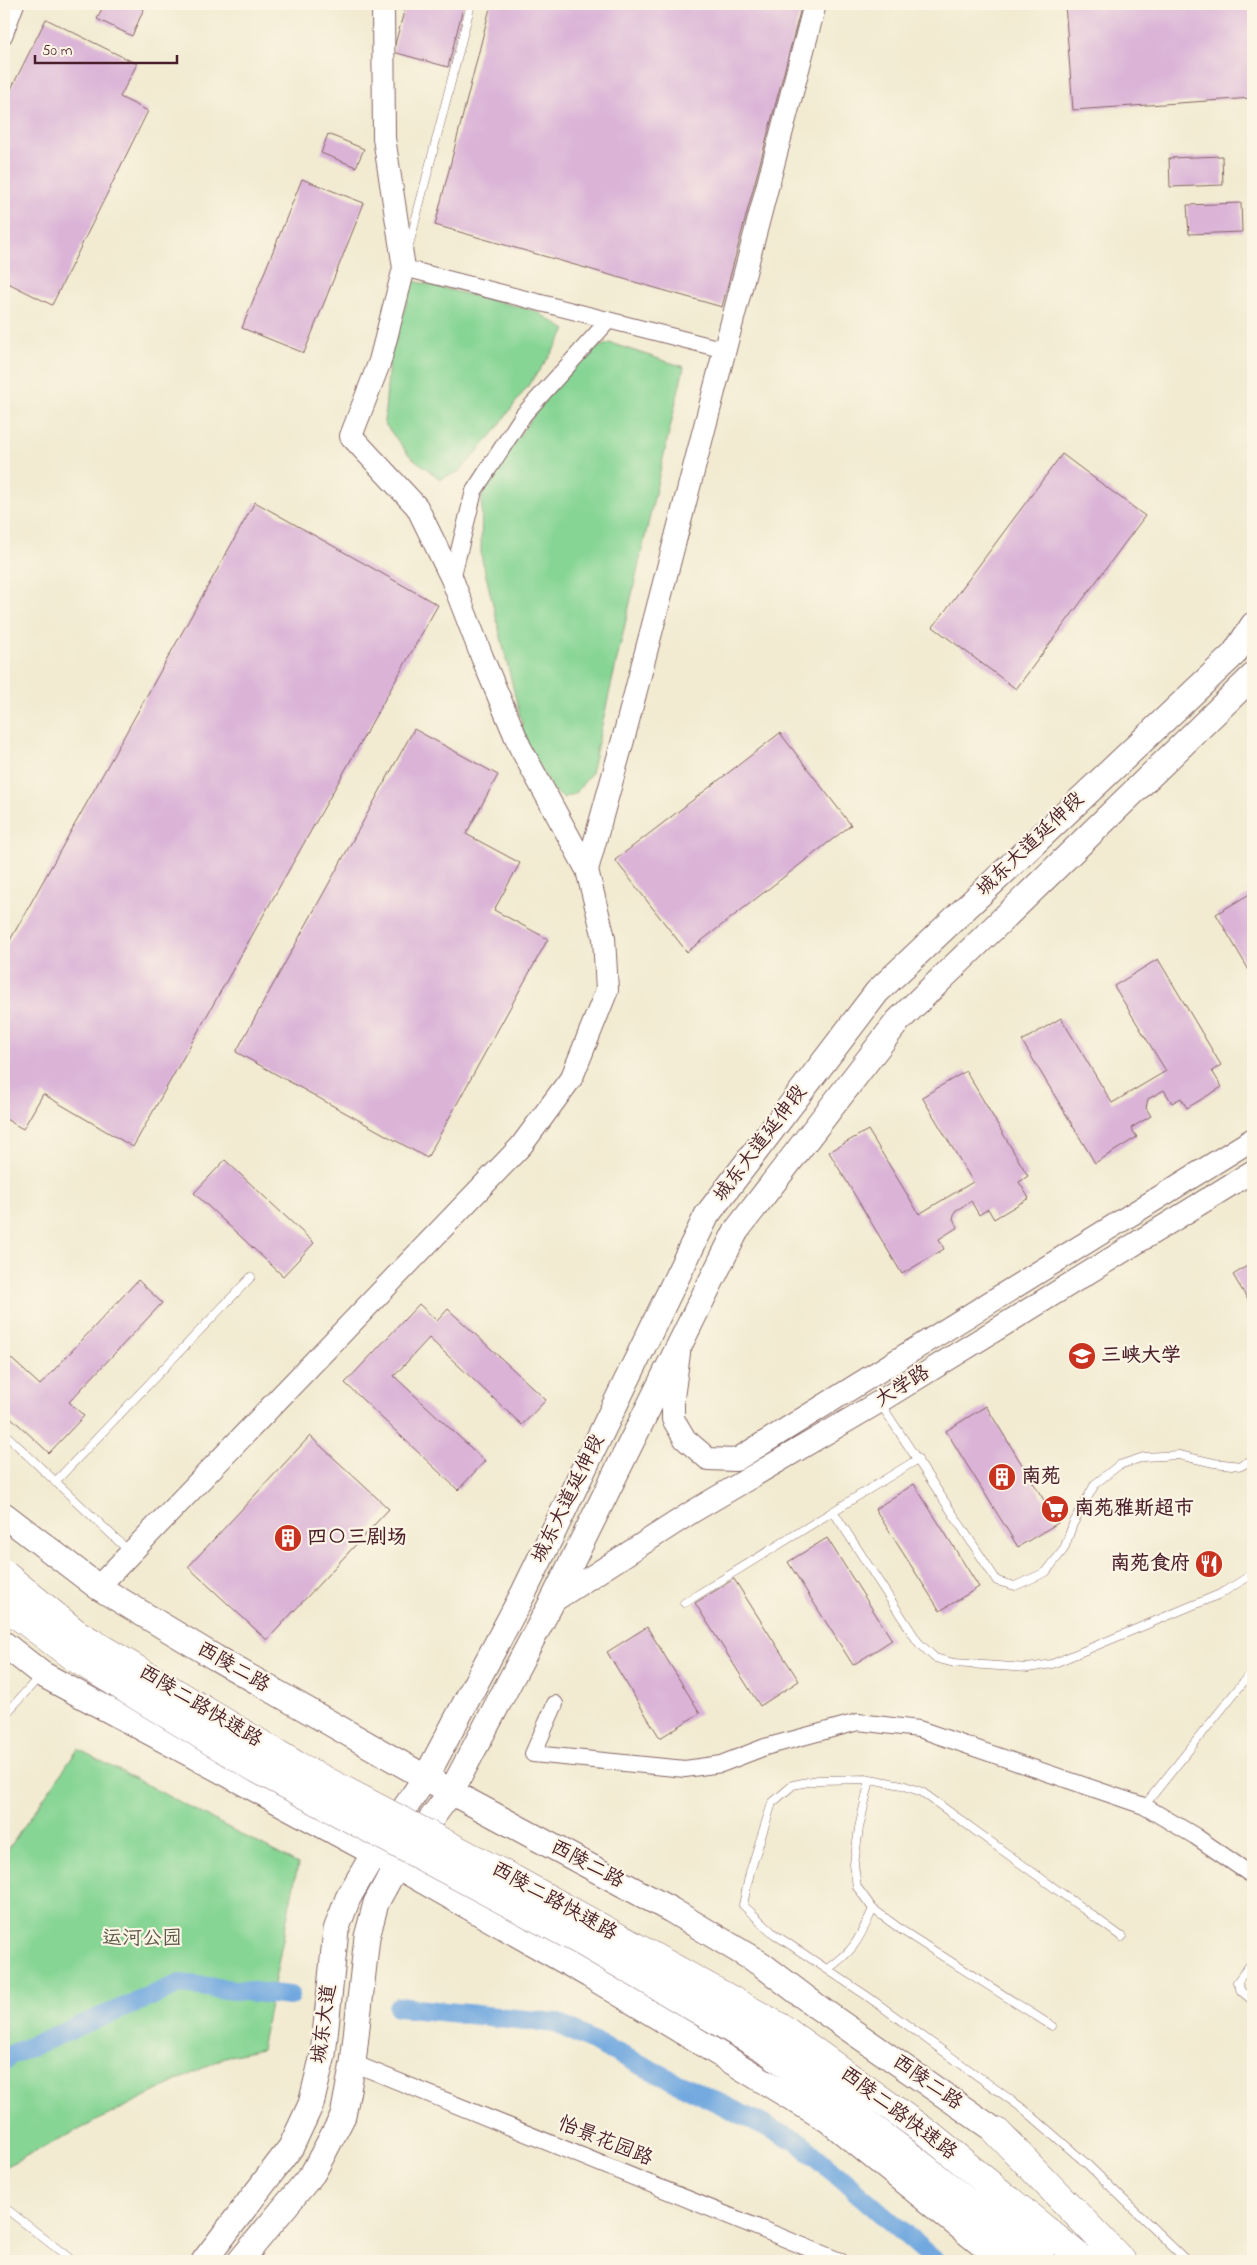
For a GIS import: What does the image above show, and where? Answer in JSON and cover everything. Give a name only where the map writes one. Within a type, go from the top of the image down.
[{"type":"highway","name":"西陵二路快速路","points":[[4,1574],[76,1633],[296,1765],[514,1879],[782,2028],[927,2133],[1084,2261]]},
{"type":"highway","name":"西陵二路快速路","points":[[4,1605],[72,1656],[257,1769],[584,1943],[769,2052],[910,2157],[1041,2261]]},
{"type":"highway","points":[[997,2132],[1122,2261]]},
{"type":"main road","name":"城东大道延伸段","points":[[426,1777],[524,1592],[707,1215],[877,992],[1243,661],[1253,625]]},
{"type":"main road","name":"城东大道延伸段","points":[[451,1792],[552,1602],[736,1231],[898,1021],[1253,676]]},
{"type":"main road","name":"西陵二路","points":[[4,1515],[98,1588],[216,1658],[451,1792],[671,1910],[761,1964],[819,2008],[997,2132],[1138,2261]]},
{"type":"main road","points":[[4,1644],[42,1674],[374,1853],[589,1975],[828,2120],[1002,2261]]},
{"type":"main road","name":"城东大道","points":[[204,2261],[291,2147],[311,2104],[323,2055],[336,1930],[348,1898],[374,1853],[426,1777]]},
{"type":"main road","name":"城东大道","points":[[240,2261],[313,2173],[342,2116],[352,2063],[366,1937],[376,1903],[396,1866],[451,1792]]},
{"type":"street","points":[[4,36],[16,4]]},
{"type":"street","points":[[98,1588],[521,1146],[572,1077],[607,990],[604,938],[587,870],[520,747],[452,579],[417,507],[351,436],[380,361],[404,268],[384,138],[383,4]]},
{"type":"street","points":[[587,870],[815,4]]},
{"type":"street","points":[[404,268],[725,350]]},
{"type":"street","points":[[452,579],[474,491],[524,414],[608,321]]},
{"type":"street","name":"大学路","points":[[680,1347],[673,1398],[673,1419],[685,1439],[708,1458],[736,1460],[1253,1139]]},
{"type":"street","name":"大学路","points":[[552,1602],[692,1512],[879,1402],[1253,1171]]},
{"type":"street","points":[[555,1704],[533,1754],[684,1768],[721,1764],[765,1747],[858,1722],[919,1730],[1144,1806],[1195,1836],[1253,1876]]},
{"type":"street","name":"怡景花园路","points":[[352,2063],[840,2261]]},
{"type":"lane","points":[[404,268],[471,4]]},
{"type":"lane","points":[[55,1482],[251,1277]]},
{"type":"lane","points":[[879,1402],[997,1581],[1015,1586],[1046,1572],[1064,1549],[1073,1524],[1096,1484],[1119,1465],[1144,1457],[1179,1455],[1214,1463],[1241,1466],[1253,1459]]},
{"type":"lane","points":[[4,1433],[131,1553]]},
{"type":"lane","points":[[684,1603],[918,1459]]},
{"type":"lane","points":[[833,1511],[918,1642],[935,1658],[954,1663],[1028,1668],[1052,1664],[1211,1598],[1253,1574]]},
{"type":"lane","points":[[1144,1806],[1253,1670]]},
{"type":"lane","points":[[4,1716],[42,1674]]},
{"type":"lane","points":[[870,1779],[859,1828],[854,1864],[857,1887],[872,1909],[903,1931],[1052,2026]]},
{"type":"lane","points":[[1122,1937],[922,1792],[902,1785],[870,1779],[818,1780],[793,1785],[772,1803],[750,1872],[743,1906],[774,1934],[867,1996],[1026,2111],[1087,2164],[1187,2261]]},
{"type":"lane","points":[[828,1969],[845,1957],[856,1946],[872,1909]]},
{"type":"lane","points":[[1253,1961],[1237,1982],[1241,1991],[1253,2001]]},
{"type":"lane","points":[[4,2207],[73,2261]]},
{"type":"green space","points":[[413,281],[536,311],[566,330],[551,354],[492,435],[460,471],[440,479],[409,455],[384,423],[389,362]]},
{"type":"green space","points":[[610,343],[684,367],[591,773],[576,793],[563,798],[552,789],[526,741],[481,555],[482,493],[525,427],[551,393],[591,350]]},
{"type":"green space","name":"运河公园","points":[[78,1749],[298,1864],[261,2049],[225,2057],[4,2167],[4,1855]]},
{"type":"building","points":[[104,4],[146,4],[132,36],[97,19]]},
{"type":"building","points":[[406,4],[464,4],[448,67],[393,52]]},
{"type":"building","points":[[491,4],[802,4],[722,307],[435,225]]},
{"type":"building","points":[[1065,4],[1253,4],[1253,98],[1073,110]]},
{"type":"building","points":[[46,19],[137,64],[120,97],[148,111],[52,305],[4,281],[4,103]]},
{"type":"building","points":[[328,134],[364,149],[356,167],[321,153]]},
{"type":"building","points":[[1222,156],[1223,185],[1170,187],[1169,158]]},
{"type":"building","points":[[302,179],[364,203],[304,353],[242,328]]},
{"type":"building","points":[[1241,203],[1242,232],[1189,234],[1187,205]]},
{"type":"building","points":[[1062,454],[1145,516],[1016,689],[933,627]]},
{"type":"building","points":[[255,502],[438,605],[133,1147],[43,1094],[23,1129],[4,1118],[4,951]]},
{"type":"building","points":[[414,729],[498,775],[466,834],[520,863],[494,910],[548,939],[427,1158],[236,1052]]},
{"type":"building","points":[[780,733],[851,825],[687,952],[615,860]]},
{"type":"building","points":[[1253,892],[1253,977],[1216,914]]},
{"type":"building","points":[[1158,959],[1221,1065],[1212,1071],[1222,1087],[1187,1108],[1181,1098],[1172,1103],[1164,1090],[1148,1099],[1146,1108],[1151,1116],[1131,1128],[1137,1137],[1095,1163],[1022,1041],[1061,1018],[1112,1103],[1166,1071],[1114,986]]},
{"type":"building","points":[[966,1071],[1028,1176],[1019,1182],[1029,1198],[994,1219],[988,1209],[979,1215],[971,1201],[955,1211],[953,1219],[958,1227],[939,1239],[944,1249],[902,1274],[829,1152],[868,1130],[919,1214],[973,1182],[922,1097]]},
{"type":"building","points":[[225,1160],[314,1243],[283,1276],[194,1193]]},
{"type":"building","points":[[1253,1262],[1253,1308],[1233,1275]]},
{"type":"building","points":[[138,1280],[162,1303],[69,1402],[84,1416],[49,1453],[4,1411],[4,1352],[40,1385]]},
{"type":"building","points":[[419,1304],[437,1321],[448,1309],[546,1400],[522,1425],[429,1338],[394,1376],[485,1461],[458,1490],[345,1383]]},
{"type":"building","name":"南苑","points":[[986,1406],[1058,1523],[1018,1547],[946,1431]]},
{"type":"building","name":"四〇三剧场","points":[[310,1436],[389,1509],[267,1640],[188,1567]]},
{"type":"building","points":[[914,1484],[979,1587],[940,1611],[875,1509]]},
{"type":"building","points":[[827,1538],[892,1640],[853,1665],[788,1562]]},
{"type":"building","points":[[734,1579],[799,1681],[760,1706],[695,1603]]},
{"type":"building","points":[[647,1627],[700,1713],[660,1738],[607,1652]]},
{"type":"waterway","points":[[4,2062],[8,2056],[180,1984],[290,1996]]},
{"type":"waterway","points":[[398,2007],[556,2023],[800,2143],[936,2261]]},
{"type":"place","name":"三峡大学","points":[[1082,1356]]},
{"type":"place","name":"南苑","points":[[1002,1477]]},
{"type":"place","name":"南苑雅斯超市","points":[[1055,1509]]},
{"type":"place","name":"四〇三剧场","points":[[288,1538]]},
{"type":"place","name":"南苑食府","points":[[1209,1564]]}]
